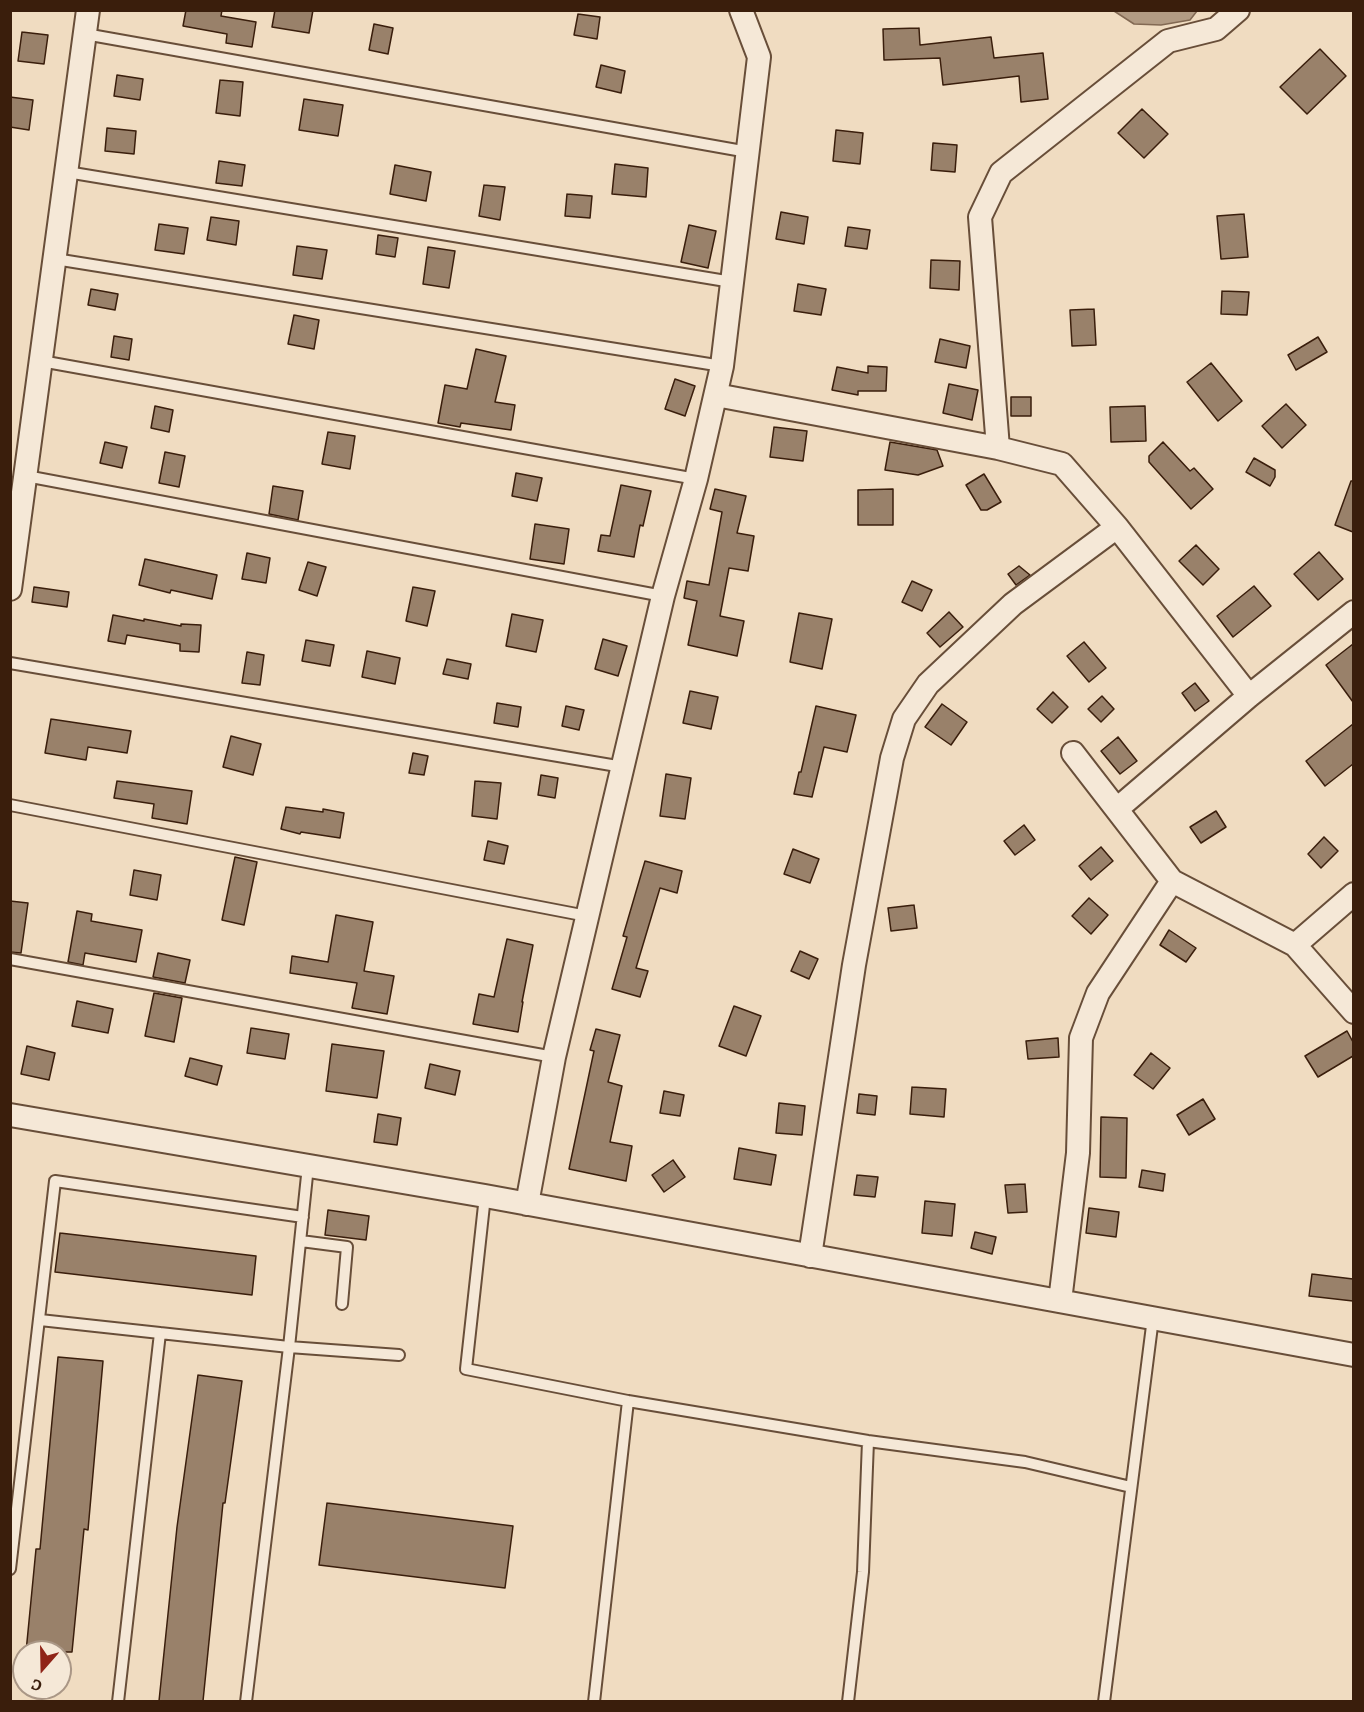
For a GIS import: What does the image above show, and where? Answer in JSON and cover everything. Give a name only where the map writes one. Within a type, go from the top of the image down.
[{"type":"street","points":[[10,589],[88,10]]},
{"type":"street","points":[[527,1204],[554,1057],[663,596],[696,479],[722,366],[759,57],[741,10]]},
{"type":"street","points":[[998,448],[980,217],[1001,173],[1168,41],[1216,29],[1238,10]]},
{"type":"street","points":[[716,395],[998,448],[1062,464],[1117,527],[1249,696]]},
{"type":"street","points":[[810,1256],[854,965],[892,758],[903,719],[928,684],[1013,604],[1117,527]]},
{"type":"street","points":[[1117,809],[1249,696],[1353,612]]},
{"type":"street","points":[[1073,753],[1172,881],[1295,945],[1353,1011]]},
{"type":"street","points":[[1060,1301],[1078,1153],[1081,1038],[1098,993],[1172,881]]},
{"type":"street","points":[[1295,945],[1353,894]]},
{"type":"street","points":[[10,1115],[485,1196],[1353,1355]]},
{"type":"lane","points":[[85,34],[748,152]]},
{"type":"lane","points":[[67,172],[732,282]]},
{"type":"lane","points":[[55,259],[722,366]]},
{"type":"lane","points":[[41,361],[696,479]]},
{"type":"lane","points":[[26,476],[663,596]]},
{"type":"lane","points":[[10,663],[622,767]]},
{"type":"lane","points":[[10,805],[587,916]]},
{"type":"lane","points":[[10,959],[554,1057]]},
{"type":"lane","points":[[246,1701],[289,1347],[308,1166]]},
{"type":"lane","points":[[10,1569],[56,1181],[303,1217]]},
{"type":"lane","points":[[485,1196],[466,1370],[628,1401],[868,1442],[1025,1462],[1131,1487]]},
{"type":"lane","points":[[301,1241],[347,1247],[342,1304]]},
{"type":"lane","points":[[1104,1701],[1153,1318]]},
{"type":"lane","points":[[40,1320],[289,1347],[399,1355]]},
{"type":"lane","points":[[118,1701],[160,1333]]},
{"type":"lane","points":[[594,1701],[628,1401]]},
{"type":"lane","points":[[848,1701],[863,1572],[868,1442]]},
{"type":"shaded area","points":[[1114,11],[1197,11],[1190,20],[1161,25],[1134,24]]},
{"type":"building","points":[[186,10],[222,10],[221,16],[256,22],[252,47],[226,43],[227,34],[183,26]]},
{"type":"building","points":[[275,10],[313,10],[309,33],[272,27]]},
{"type":"building","points":[[578,14],[600,17],[597,39],[574,35]]},
{"type":"building","points":[[374,24],[393,28],[388,54],[369,50]]},
{"type":"building","points":[[919,28],[920,45],[991,37],[994,58],[1043,53],[1048,99],[1021,102],[1019,76],[943,85],[940,58],[884,60],[883,29]]},
{"type":"building","points":[[22,32],[48,35],[44,64],[18,61]]},
{"type":"building","points":[[1320,49],[1346,76],[1307,114],[1280,87]]},
{"type":"building","points":[[601,65],[625,71],[621,93],[596,87]]},
{"type":"building","points":[[117,75],[143,79],[140,100],[114,96]]},
{"type":"building","points":[[220,80],[243,82],[240,116],[216,113]]},
{"type":"building","points":[[10,97],[33,100],[29,130],[10,127]]},
{"type":"building","points":[[304,99],[343,105],[338,136],[299,130]]},
{"type":"building","points":[[1142,109],[1168,134],[1144,158],[1118,133]]},
{"type":"building","points":[[107,128],[136,131],[134,154],[105,151]]},
{"type":"building","points":[[836,130],[863,133],[860,164],[833,161]]},
{"type":"building","points":[[933,143],[957,145],[955,172],[931,170]]},
{"type":"building","points":[[219,161],[245,165],[242,186],[216,183]]},
{"type":"building","points":[[615,164],[648,168],[646,197],[612,194]]},
{"type":"building","points":[[395,165],[431,172],[426,201],[390,194]]},
{"type":"building","points":[[484,185],[505,187],[500,220],[479,216]]},
{"type":"building","points":[[567,194],[592,196],[590,218],[565,216]]},
{"type":"building","points":[[781,212],[808,217],[804,244],[776,239]]},
{"type":"building","points":[[1244,214],[1248,257],[1221,259],[1217,216]]},
{"type":"building","points":[[211,217],[239,221],[236,245],[207,240]]},
{"type":"building","points":[[159,224],[188,228],[184,254],[155,250]]},
{"type":"building","points":[[689,225],[716,231],[708,268],[681,262]]},
{"type":"building","points":[[848,227],[870,230],[867,249],[845,246]]},
{"type":"building","points":[[378,235],[398,238],[395,257],[376,254]]},
{"type":"building","points":[[297,246],[327,250],[322,279],[293,275]]},
{"type":"building","points":[[428,247],[455,251],[449,288],[423,284]]},
{"type":"building","points":[[931,260],[960,261],[959,290],[930,288]]},
{"type":"building","points":[[798,284],[826,289],[821,315],[794,311]]},
{"type":"building","points":[[91,289],[118,294],[115,310],[88,305]]},
{"type":"building","points":[[1222,291],[1249,292],[1247,315],[1221,314]]},
{"type":"building","points":[[1094,309],[1096,345],[1072,346],[1070,310]]},
{"type":"building","points":[[294,315],[319,320],[314,349],[288,344]]},
{"type":"building","points":[[114,336],[132,339],[129,360],[111,357]]},
{"type":"building","points":[[1318,337],[1327,352],[1296,370],[1288,355]]},
{"type":"building","points":[[940,339],[970,346],[966,368],[935,362]]},
{"type":"building","points":[[476,349],[506,356],[495,402],[515,405],[511,430],[461,423],[460,427],[438,423],[445,385],[467,389]]},
{"type":"building","points":[[1211,363],[1242,401],[1218,421],[1187,382]]},
{"type":"building","points":[[868,366],[887,367],[886,391],[858,391],[858,395],[832,390],[837,367],[868,373]]},
{"type":"building","points":[[675,379],[695,386],[685,416],[665,409]]},
{"type":"building","points":[[949,384],[978,390],[972,420],[943,413]]},
{"type":"building","points":[[1011,397],[1031,397],[1031,416],[1011,416]]},
{"type":"building","points":[[1286,404],[1306,425],[1282,448],[1262,426]]},
{"type":"building","points":[[155,406],[173,410],[169,432],[151,428]]},
{"type":"building","points":[[1145,406],[1146,441],[1111,442],[1110,407]]},
{"type":"building","points":[[774,427],[807,431],[803,461],[770,457]]},
{"type":"building","points":[[328,432],[355,436],[350,469],[322,464]]},
{"type":"building","points":[[105,442],[127,447],[122,468],[100,463]]},
{"type":"building","points":[[890,442],[937,450],[943,466],[918,475],[885,470]]},
{"type":"building","points":[[1163,442],[1190,471],[1194,468],[1213,489],[1191,509],[1149,462],[1149,456]]},
{"type":"building","points":[[165,452],[185,456],[179,487],[159,483]]},
{"type":"building","points":[[1254,458],[1275,470],[1275,477],[1270,486],[1246,472]]},
{"type":"building","points":[[516,473],[542,478],[537,501],[512,496]]},
{"type":"building","points":[[984,474],[1001,502],[987,510],[981,510],[966,485]]},
{"type":"building","points":[[1351,481],[1353,481],[1353,532],[1335,525]]},
{"type":"building","points":[[621,485],[651,491],[643,526],[640,525],[634,557],[598,551],[601,535],[610,536]]},
{"type":"building","points":[[273,486],[303,491],[298,520],[269,514]]},
{"type":"building","points":[[715,489],[746,496],[737,533],[754,536],[748,571],[729,568],[720,616],[744,621],[737,656],[688,645],[697,601],[684,598],[687,581],[709,585],[722,512],[710,509]]},
{"type":"building","points":[[893,489],[893,525],[858,525],[858,490]]},
{"type":"building","points":[[535,524],[569,529],[564,564],[530,559]]},
{"type":"building","points":[[1196,545],[1219,569],[1203,585],[1179,561]]},
{"type":"building","points":[[1319,552],[1343,579],[1318,600],[1294,574]]},
{"type":"building","points":[[247,553],[270,558],[266,583],[242,579]]},
{"type":"building","points":[[145,559],[217,575],[212,599],[171,590],[170,593],[139,585]]},
{"type":"building","points":[[308,562],[326,567],[317,596],[299,590]]},
{"type":"building","points":[[1019,566],[1030,575],[1016,585],[1008,574]]},
{"type":"building","points":[[912,581],[932,590],[922,611],[902,602]]},
{"type":"building","points":[[1254,586],[1271,606],[1233,637],[1217,616]]},
{"type":"building","points":[[34,587],[69,592],[67,607],[32,602]]},
{"type":"building","points":[[413,587],[435,591],[427,626],[406,621]]},
{"type":"building","points":[[949,612],[963,627],[940,647],[927,633]]},
{"type":"building","points":[[799,613],[832,619],[822,669],[790,662]]},
{"type":"building","points":[[512,614],[543,620],[536,652],[506,646]]},
{"type":"building","points":[[113,615],[181,626],[181,624],[201,625],[199,652],[180,651],[180,644],[127,635],[125,644],[108,641]]},
{"type":"building","points":[[603,639],[627,646],[618,676],[595,669]]},
{"type":"building","points":[[306,640],[334,645],[330,666],[302,661]]},
{"type":"building","points":[[1084,642],[1106,668],[1089,682],[1067,656]]},
{"type":"building","points":[[1353,644],[1353,702],[1326,665]]},
{"type":"building","points":[[367,651],[400,658],[395,684],[362,677]]},
{"type":"building","points":[[247,652],[264,655],[260,685],[242,683]]},
{"type":"building","points":[[447,659],[471,664],[468,679],[443,674]]},
{"type":"building","points":[[1195,683],[1209,701],[1195,711],[1182,693]]},
{"type":"building","points":[[690,691],[718,697],[711,729],[683,723]]},
{"type":"building","points":[[1053,692],[1068,707],[1052,723],[1037,709]]},
{"type":"building","points":[[1102,696],[1114,709],[1101,722],[1088,709]]},
{"type":"building","points":[[497,703],[521,707],[518,727],[494,723]]},
{"type":"building","points":[[942,704],[967,722],[951,745],[925,727]]},
{"type":"building","points":[[566,706],[584,710],[579,730],[562,726]]},
{"type":"building","points":[[816,706],[856,715],[847,752],[824,747],[812,797],[794,794]]},
{"type":"building","points":[[51,719],[131,731],[127,753],[88,747],[86,760],[45,753]]},
{"type":"building","points":[[1353,724],[1353,764],[1325,786],[1306,761]]},
{"type":"building","points":[[231,736],[261,744],[253,775],[223,767]]},
{"type":"building","points":[[1118,737],[1137,761],[1120,774],[1101,751]]},
{"type":"building","points":[[413,753],[428,756],[424,775],[409,773]]},
{"type":"building","points":[[666,774],[691,778],[685,819],[660,816]]},
{"type":"building","points":[[541,775],[558,778],[555,798],[538,795]]},
{"type":"building","points":[[117,781],[192,791],[187,824],[152,818],[154,804],[114,798]]},
{"type":"building","points":[[475,781],[501,783],[497,819],[472,816]]},
{"type":"building","points":[[286,807],[323,812],[323,809],[344,813],[340,838],[301,832],[300,834],[281,829]]},
{"type":"building","points":[[1216,811],[1226,827],[1201,843],[1190,827]]},
{"type":"building","points":[[1024,825],[1035,840],[1015,855],[1004,841]]},
{"type":"building","points":[[1324,837],[1338,851],[1321,868],[1308,854]]},
{"type":"building","points":[[488,841],[508,846],[504,864],[484,860]]},
{"type":"building","points":[[1101,847],[1113,861],[1091,880],[1079,866]]},
{"type":"building","points":[[793,849],[819,859],[810,883],[784,874]]},
{"type":"building","points":[[235,857],[257,862],[244,925],[222,920]]},
{"type":"building","points":[[645,861],[682,871],[677,893],[660,888],[636,968],[648,971],[640,997],[612,989],[627,937],[623,936]]},
{"type":"building","points":[[134,870],[161,875],[157,900],[130,895]]},
{"type":"building","points":[[1089,898],[1108,915],[1091,934],[1072,916]]},
{"type":"building","points":[[10,901],[28,903],[21,953],[10,952]]},
{"type":"building","points":[[914,905],[917,928],[891,931],[888,908]]},
{"type":"building","points":[[77,911],[92,914],[91,921],[142,930],[136,962],[85,953],[83,965],[68,962]]},
{"type":"building","points":[[336,915],[373,922],[364,971],[394,976],[387,1014],[352,1008],[357,983],[290,973],[292,956],[328,962]]},
{"type":"building","points":[[1169,930],[1196,948],[1186,962],[1160,945]]},
{"type":"building","points":[[507,939],[533,945],[518,1032],[473,1024],[479,994],[494,997]]},
{"type":"building","points":[[800,951],[818,959],[809,979],[791,971]]},
{"type":"building","points":[[158,953],[190,960],[185,983],[153,977]]},
{"type":"building","points":[[154,993],[182,998],[174,1042],[145,1036]]},
{"type":"building","points":[[77,1001],[113,1009],[108,1033],[72,1026]]},
{"type":"building","points":[[734,1006],[761,1016],[746,1056],[719,1046]]},
{"type":"building","points":[[251,1028],[289,1034],[285,1059],[247,1053]]},
{"type":"building","points":[[596,1029],[620,1035],[608,1082],[622,1086],[610,1142],[632,1146],[626,1181],[569,1169],[594,1051],[590,1050]]},
{"type":"building","points":[[1347,1031],[1353,1042],[1353,1056],[1318,1077],[1305,1056]]},
{"type":"building","points":[[1058,1038],[1059,1057],[1028,1059],[1026,1041]]},
{"type":"building","points":[[332,1044],[384,1051],[377,1098],[326,1091]]},
{"type":"building","points":[[27,1046],[55,1053],[49,1080],[21,1074]]},
{"type":"building","points":[[1151,1053],[1170,1068],[1153,1089],[1134,1075]]},
{"type":"building","points":[[190,1058],[222,1066],[217,1085],[185,1076]]},
{"type":"building","points":[[430,1064],[460,1071],[455,1095],[425,1088]]},
{"type":"building","points":[[912,1087],[946,1089],[944,1117],[910,1114]]},
{"type":"building","points":[[664,1091],[684,1095],[680,1116],[660,1113]]},
{"type":"building","points":[[859,1094],[877,1096],[875,1115],[857,1113]]},
{"type":"building","points":[[1203,1099],[1215,1119],[1189,1135],[1177,1115]]},
{"type":"building","points":[[779,1103],[805,1106],[802,1135],[776,1133]]},
{"type":"building","points":[[378,1114],[401,1118],[397,1145],[374,1142]]},
{"type":"building","points":[[1101,1117],[1127,1118],[1126,1178],[1100,1177]]},
{"type":"building","points":[[739,1148],[776,1155],[771,1185],[734,1179]]},
{"type":"building","points":[[673,1160],[685,1177],[664,1192],[652,1175]]},
{"type":"building","points":[[1142,1170],[1165,1174],[1163,1191],[1139,1187]]},
{"type":"building","points":[[857,1175],[878,1177],[875,1197],[854,1195]]},
{"type":"building","points":[[1025,1184],[1027,1212],[1008,1213],[1005,1185]]},
{"type":"building","points":[[925,1201],[955,1204],[952,1236],[922,1233]]},
{"type":"building","points":[[1089,1208],[1119,1212],[1116,1237],[1086,1233]]},
{"type":"building","points":[[328,1210],[369,1216],[366,1240],[325,1235]]},
{"type":"building","points":[[975,1232],[996,1237],[992,1254],[971,1248]]},
{"type":"building","points":[[60,1233],[256,1256],[252,1295],[55,1272]]},
{"type":"building","points":[[1312,1274],[1353,1279],[1353,1301],[1309,1296]]},
{"type":"building","points":[[58,1357],[103,1361],[88,1530],[84,1529],[72,1652],[72,1640],[27,1640],[36,1549],[40,1549]]},
{"type":"building","points":[[198,1375],[242,1381],[225,1503],[223,1503],[203,1701],[159,1701],[177,1527]]},
{"type":"building","points":[[327,1503],[513,1526],[505,1588],[319,1565]]}]
